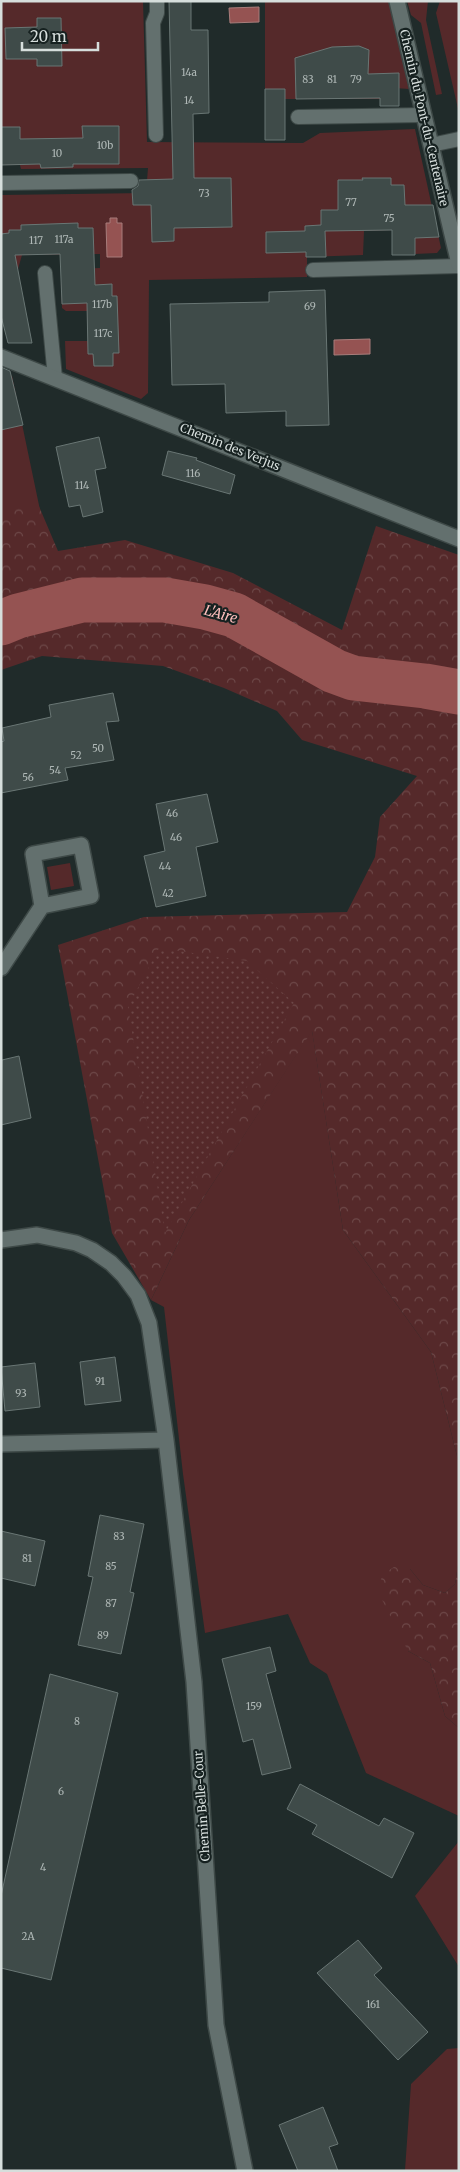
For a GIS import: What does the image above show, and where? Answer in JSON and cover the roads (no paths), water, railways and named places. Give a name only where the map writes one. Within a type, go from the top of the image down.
[{"type":"street","name":"Chemin du Pont-du-Centenaire","points":[[397,1],[459,265]]},
{"type":"street","name":"Chemin des Verjus","points":[[1,357],[459,539]]},
{"type":"street","points":[[1,968],[42,906],[33,854],[81,845],[90,896],[42,906]]},
{"type":"street","name":"Chemin Belle-Cour","points":[[1,1240],[37,1235],[76,1242],[92,1250],[111,1262],[124,1276],[138,1295],[149,1323],[166,1440],[194,1682],[216,2025],[244,2171]]},
{"type":"street","points":[[1,1444],[166,1440]]},
{"type":"lane","points":[[156,135],[153,23],[157,12],[157,1]]},
{"type":"lane","points":[[298,117],[424,115]]},
{"type":"lane","points":[[431,145],[459,139]]},
{"type":"lane","points":[[1,183],[130,181]]},
{"type":"lane","points":[[313,270],[459,265]]},
{"type":"lane","points":[[45,273],[55,378]]},
{"type":"waterway","name":"L'Aire","points":[[1,623],[18,616],[82,600],[165,600],[205,607],[234,615],[334,671],[353,678],[459,692]]}]
